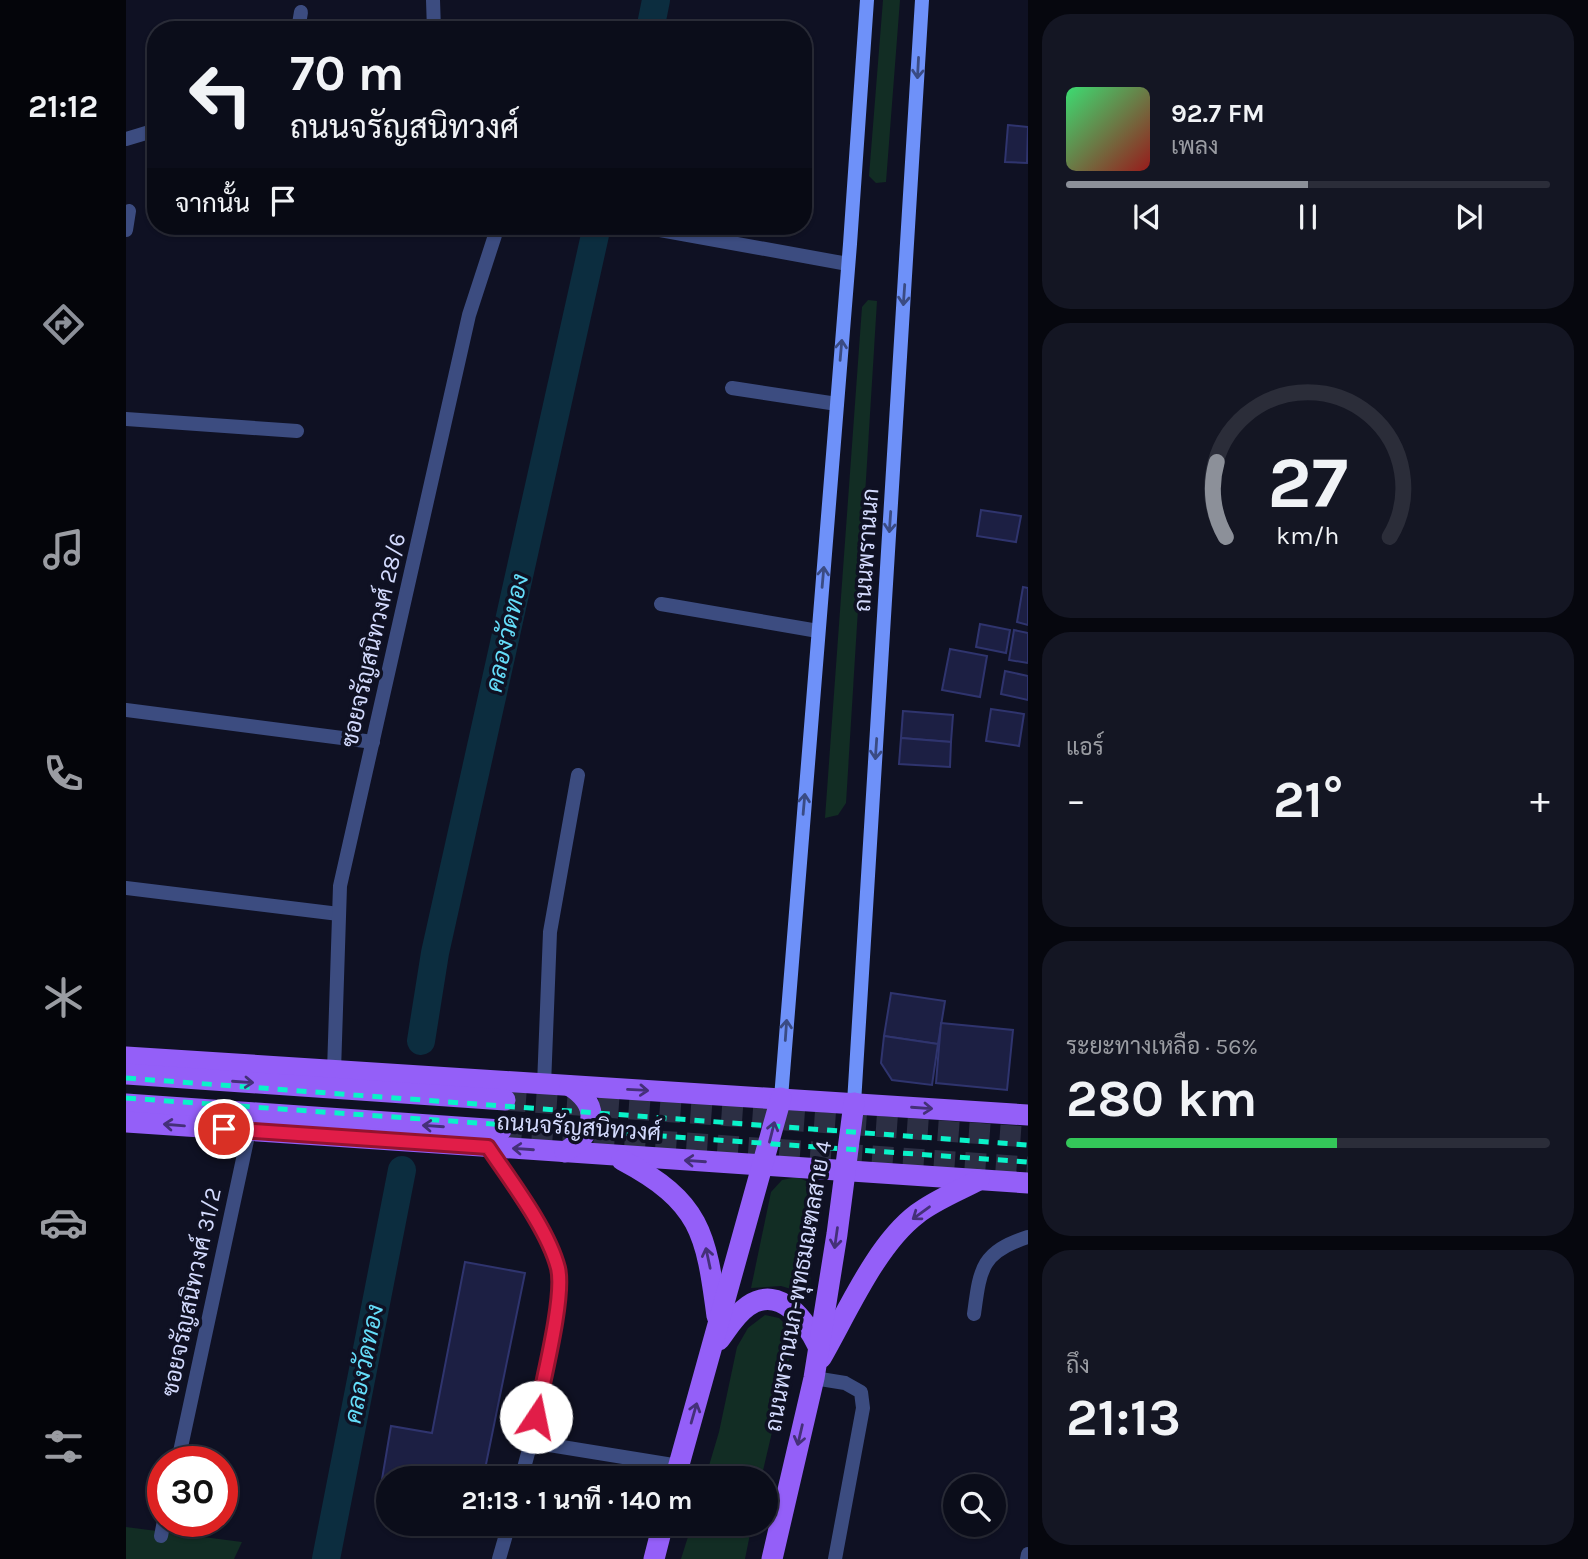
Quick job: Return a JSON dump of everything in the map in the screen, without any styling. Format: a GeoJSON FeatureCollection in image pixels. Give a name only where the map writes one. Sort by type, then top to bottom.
{"type":"FeatureCollection","features":[{"type":"Feature","properties":{"kind":"main road","name":"ถนนพรานนก"},"geometry":{"type":"LineString","coordinates":[[781,1098],[867,0]]}},
{"type":"Feature","properties":{"kind":"main road","name":"ถนนพรานนก"},"geometry":{"type":"LineString","coordinates":[[854,1103],[922,0]]}},
{"type":"Feature","properties":{"kind":"main road","name":"ถนนจรัญสนิทวงศ์"},"geometry":{"type":"LineString","coordinates":[[126,1057],[1028,1115]]}},
{"type":"Feature","properties":{"kind":"main road","name":"ถนนจรัญสนิทวงศ์"},"geometry":{"type":"LineString","coordinates":[[126,1074],[505,1100]]}},
{"type":"Feature","properties":{"kind":"main road"},"geometry":{"type":"LineString","coordinates":[[565,1152],[586,1136],[591,1111],[587,1101],[570,1086]]}},
{"type":"Feature","properties":{"kind":"main road"},"geometry":{"type":"LineString","coordinates":[[679,1466],[781,1098]]}},
{"type":"Feature","properties":{"kind":"main road","name":"ถนนพรานนก-พุทธมณฑลสาย 4"},"geometry":{"type":"LineString","coordinates":[[772,1559],[816,1365],[854,1103]]}},
{"type":"Feature","properties":{"kind":"main road","name":"ถนนจรัญสนิทวงศ์"},"geometry":{"type":"LineString","coordinates":[[126,1104],[494,1139],[565,1152],[1028,1183]]}},
{"type":"Feature","properties":{"kind":"main road","name":"ถนนจรัญสนิทวงศ์"},"geometry":{"type":"LineString","coordinates":[[126,1122],[249,1131],[494,1139]]}},
{"type":"Feature","properties":{"kind":"main road"},"geometry":{"type":"LineString","coordinates":[[615,1156],[649,1174],[669,1189],[688,1210],[700,1229],[707,1250],[718,1325]]}},
{"type":"Feature","properties":{"kind":"main road"},"geometry":{"type":"LineString","coordinates":[[816,1365],[886,1247],[916,1214],[980,1179]]}},
{"type":"Feature","properties":{"kind":"main road"},"geometry":{"type":"LineString","coordinates":[[711,1350],[733,1320],[750,1304],[769,1300],[787,1305],[808,1325],[816,1365]]}},
{"type":"Feature","properties":{"kind":"main road"},"geometry":{"type":"LineString","coordinates":[[654,1559],[660,1536]]}},
{"type":"Feature","properties":{"kind":"street"},"geometry":{"type":"LineString","coordinates":[[433,0],[434,21]]}},
{"type":"Feature","properties":{"kind":"street"},"geometry":{"type":"LineString","coordinates":[[300,21],[301,12]]}},
{"type":"Feature","properties":{"kind":"street"},"geometry":{"type":"LineString","coordinates":[[126,139],[147,133]]}},
{"type":"Feature","properties":{"kind":"street"},"geometry":{"type":"LineString","coordinates":[[126,230],[130,212]]}},
{"type":"Feature","properties":{"kind":"street","name":"ซอยจรัญสนิทวงศ์ 28/6"},"geometry":{"type":"LineString","coordinates":[[334,1071],[340,886],[470,315],[495,235]]}},
{"type":"Feature","properties":{"kind":"street"},"geometry":{"type":"LineString","coordinates":[[688,235],[848,264]]}},
{"type":"Feature","properties":{"kind":"street"},"geometry":{"type":"LineString","coordinates":[[732,388],[836,404]]}},
{"type":"Feature","properties":{"kind":"street"},"geometry":{"type":"LineString","coordinates":[[126,419],[296,431]]}},
{"type":"Feature","properties":{"kind":"street"},"geometry":{"type":"LineString","coordinates":[[661,604],[818,631]]}},
{"type":"Feature","properties":{"kind":"street"},"geometry":{"type":"LineString","coordinates":[[126,710],[373,742]]}},
{"type":"Feature","properties":{"kind":"street"},"geometry":{"type":"LineString","coordinates":[[544,1085],[550,932],[578,775]]}},
{"type":"Feature","properties":{"kind":"street"},"geometry":{"type":"LineString","coordinates":[[126,888],[340,914]]}},
{"type":"Feature","properties":{"kind":"street","name":"ซอยจรัญสนิทวงศ์ 31/2"},"geometry":{"type":"LineString","coordinates":[[181,1446],[249,1131]]}},
{"type":"Feature","properties":{"kind":"street"},"geometry":{"type":"LineString","coordinates":[[494,1139],[541,1229],[558,1268],[560,1292],[525,1466]]}},
{"type":"Feature","properties":{"kind":"street"},"geometry":{"type":"LineString","coordinates":[[974,1314],[981,1270],[995,1252],[1028,1237]]}},
{"type":"Feature","properties":{"kind":"street"},"geometry":{"type":"LineString","coordinates":[[816,1365],[861,1392],[863,1408],[835,1559]]}},
{"type":"Feature","properties":{"kind":"street"},"geometry":{"type":"LineString","coordinates":[[531,1442],[648,1466]]}},
{"type":"Feature","properties":{"kind":"street"},"geometry":{"type":"LineString","coordinates":[[499,1559],[506,1536]]}},
{"type":"Feature","properties":{"kind":"green space"},"geometry":{"type":"Polygon","coordinates":[[[883,0],[900,0],[886,182],[876,183],[869,176],[883,0]]]}},
{"type":"Feature","properties":{"kind":"green space"},"geometry":{"type":"Polygon","coordinates":[[[868,300],[877,301],[846,803],[838,815],[825,818],[862,307],[868,300]]]}},
{"type":"Feature","properties":{"kind":"green space"},"geometry":{"type":"Polygon","coordinates":[[[797,1177],[813,1184],[810,1292],[781,1286],[751,1288],[771,1192],[782,1180],[797,1177]]]}},
{"type":"Feature","properties":{"kind":"green space"},"geometry":{"type":"Polygon","coordinates":[[[765,1315],[779,1318],[795,1334],[764,1466],[709,1466],[737,1347],[748,1328],[765,1315]]]}},
{"type":"Feature","properties":{"kind":"green space"},"geometry":{"type":"Polygon","coordinates":[[[126,1527],[147,1530],[147,1537],[203,1537],[242,1542],[234,1559],[126,1559],[126,1527]]]}},
{"type":"Feature","properties":{"kind":"green space"},"geometry":{"type":"Polygon","coordinates":[[[688,1536],[750,1536],[745,1559],[681,1559],[688,1536]]]}},
{"type":"Feature","properties":{"kind":"building"},"geometry":{"type":"Polygon","coordinates":[[[1008,125],[1028,127],[1027,163],[1005,162],[1008,125]]]}},
{"type":"Feature","properties":{"kind":"building"},"geometry":{"type":"Polygon","coordinates":[[[981,510],[1021,516],[1016,542],[977,536],[981,510]]]}},
{"type":"Feature","properties":{"kind":"building"},"geometry":{"type":"Polygon","coordinates":[[[1023,587],[1028,588],[1028,625],[1017,622],[1023,587]]]}},
{"type":"Feature","properties":{"kind":"building"},"geometry":{"type":"Polygon","coordinates":[[[980,624],[1010,630],[1006,653],[976,647],[980,624]]]}},
{"type":"Feature","properties":{"kind":"building"},"geometry":{"type":"Polygon","coordinates":[[[1014,630],[1028,633],[1028,663],[1009,660],[1014,630]]]}},
{"type":"Feature","properties":{"kind":"building"},"geometry":{"type":"Polygon","coordinates":[[[950,649],[987,656],[980,697],[942,690],[950,649]]]}},
{"type":"Feature","properties":{"kind":"building"},"geometry":{"type":"Polygon","coordinates":[[[1005,671],[1028,676],[1028,700],[1001,694],[1005,671]]]}},
{"type":"Feature","properties":{"kind":"building"},"geometry":{"type":"Polygon","coordinates":[[[991,709],[1024,714],[1019,746],[986,741],[991,709]]]}},
{"type":"Feature","properties":{"kind":"building"},"geometry":{"type":"Polygon","coordinates":[[[903,711],[953,715],[951,742],[901,738],[903,711]]]}},
{"type":"Feature","properties":{"kind":"building"},"geometry":{"type":"Polygon","coordinates":[[[901,738],[951,742],[950,767],[899,764],[901,738]]]}},
{"type":"Feature","properties":{"kind":"building"},"geometry":{"type":"Polygon","coordinates":[[[891,993],[945,1001],[938,1044],[884,1036],[891,993]]]}},
{"type":"Feature","properties":{"kind":"building"},"geometry":{"type":"Polygon","coordinates":[[[941,1023],[1013,1030],[1007,1090],[936,1083],[941,1023]]]}},
{"type":"Feature","properties":{"kind":"building"},"geometry":{"type":"Polygon","coordinates":[[[884,1036],[938,1044],[932,1085],[892,1080],[881,1063],[884,1036]]]}},
{"type":"Feature","properties":{"kind":"building"},"geometry":{"type":"Polygon","coordinates":[[[465,1262],[525,1273],[486,1466],[384,1466],[391,1426],[432,1433],[465,1262]]]}},
{"type":"Feature","properties":{"kind":"waterway","name":"คลองวัดทอง"},"geometry":{"type":"LineString","coordinates":[[652,21],[656,0]]}},
{"type":"Feature","properties":{"kind":"waterway","name":"คลองวัดทอง"},"geometry":{"type":"LineString","coordinates":[[421,1041],[435,953],[595,235]]}},
{"type":"Feature","properties":{"kind":"waterway","name":"คลองวัดทอง"},"geometry":{"type":"LineString","coordinates":[[326,1559],[402,1170]]}},
{"type":"Feature","properties":{"kind":"tunnel"},"geometry":{"type":"LineString","coordinates":[[505,1100],[1028,1137]]}},
{"type":"Feature","properties":{"kind":"tunnel"},"geometry":{"type":"LineString","coordinates":[[501,1130],[1028,1167]]}},
{"type":"Feature","properties":{"kind":"railway"},"geometry":{"type":"LineString","coordinates":[[126,1078],[1028,1145]]}},
{"type":"Feature","properties":{"kind":"railway"},"geometry":{"type":"LineString","coordinates":[[126,1098],[1028,1162]]}},
{"type":"Feature","properties":{"kind":"route"},"geometry":{"type":"LineString","coordinates":[[224,1129],[488,1147],[541,1229],[558,1268],[560,1292],[536,1417]]}}]}
